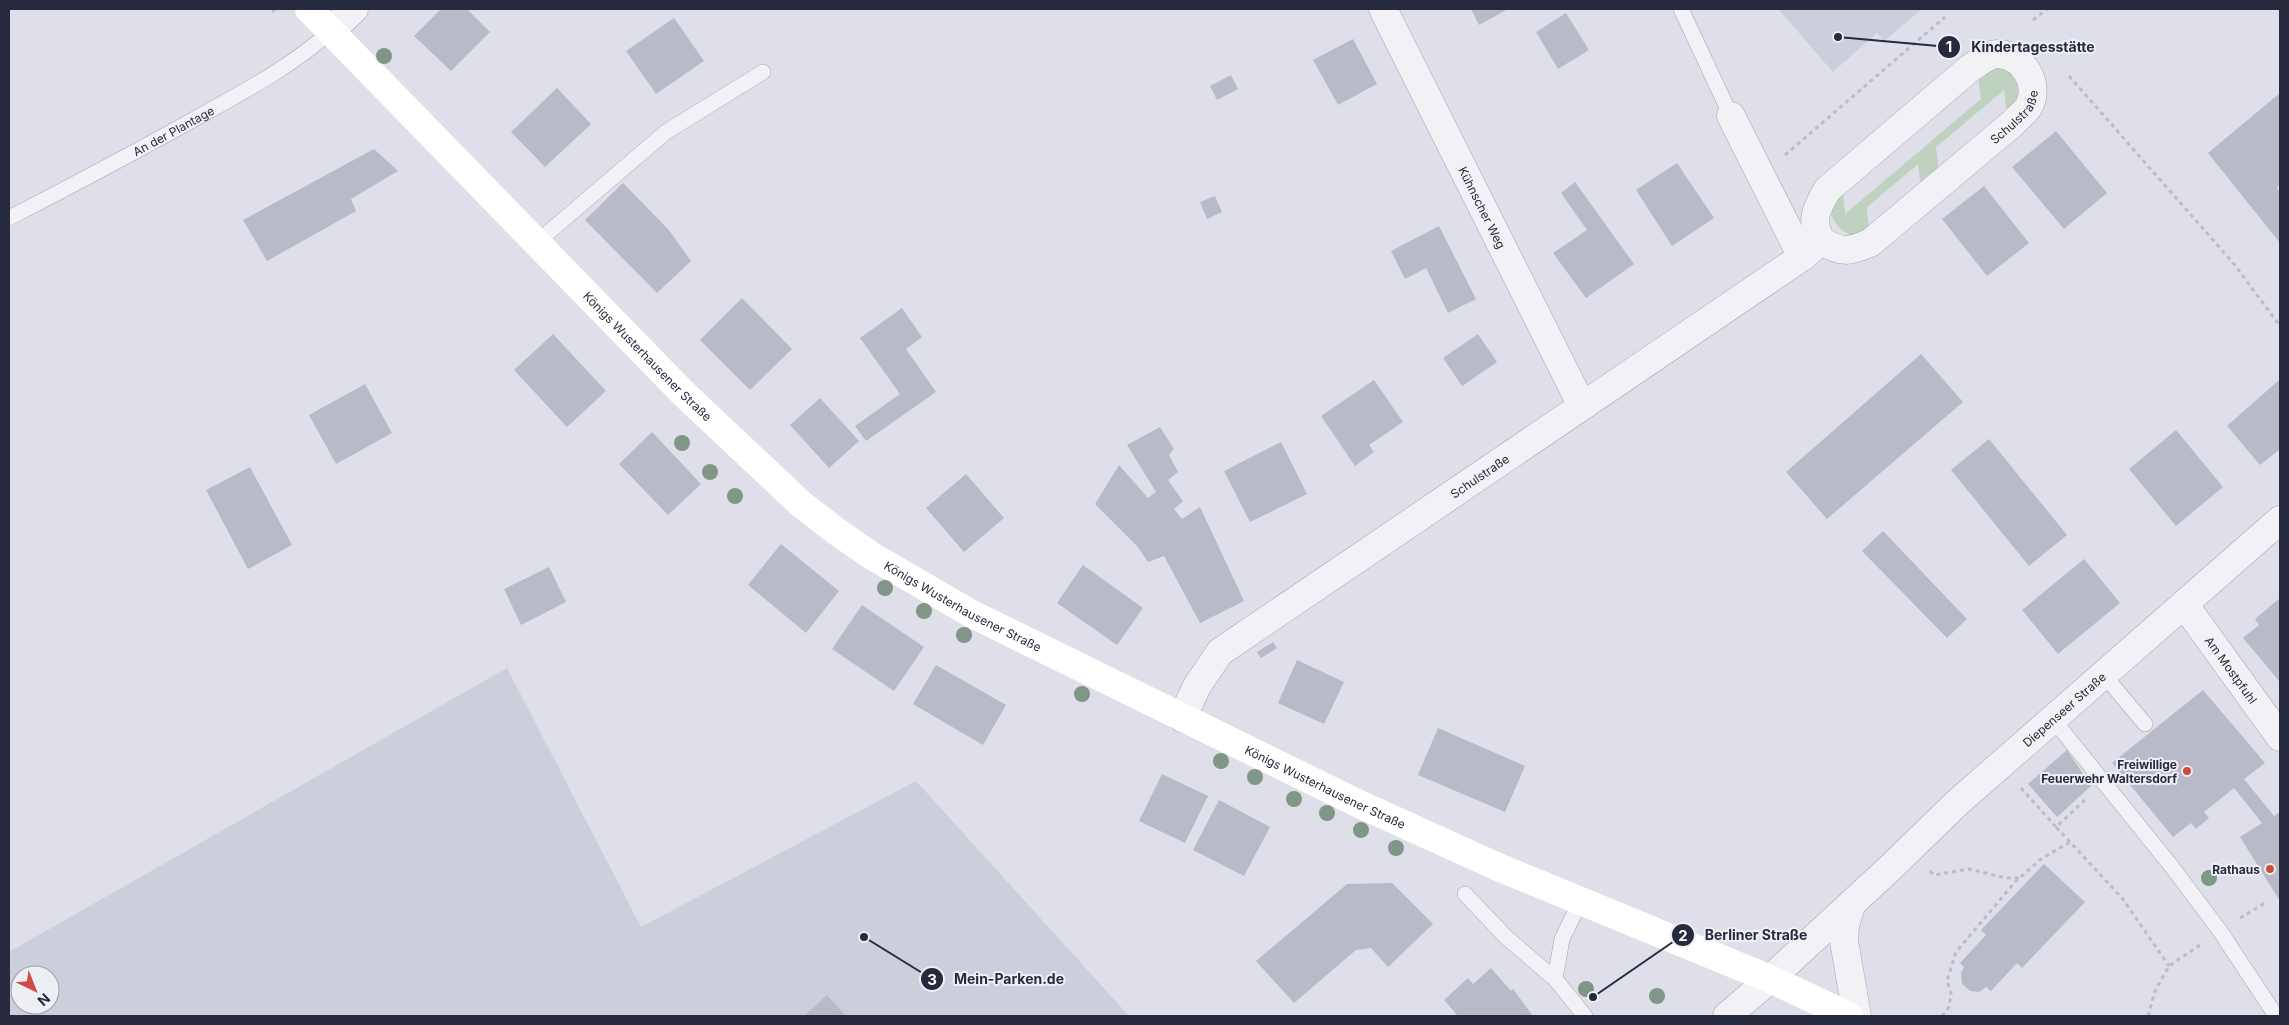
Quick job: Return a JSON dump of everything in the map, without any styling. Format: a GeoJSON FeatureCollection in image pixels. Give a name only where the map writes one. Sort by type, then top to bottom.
{"type":"FeatureCollection","features":[{"type":"Feature","properties":{"kind":"main road","name":"Königs Wusterhausener Straße"},"geometry":{"type":"LineString","coordinates":[[309,9],[683,393],[781,486],[836,531],[886,564],[970,613],[1355,802],[1498,867],[1770,979],[1849,1016]]}},
{"type":"Feature","properties":{"kind":"street"},"geometry":{"type":"LineString","coordinates":[[331,31],[354,9]]}},
{"type":"Feature","properties":{"kind":"street","name":"Kühnscher Weg"},"geometry":{"type":"LineString","coordinates":[[1383,9],[1582,406]]}},
{"type":"Feature","properties":{"kind":"street","name":"Schulstraße"},"geometry":{"type":"LineString","coordinates":[[1182,718],[1197,686],[1220,652],[1812,249],[1851,251],[1870,243],[2012,123],[2029,106],[2034,89],[2029,74],[2018,62],[2000,54],[1985,58],[1969,69],[1827,190],[1817,208],[1812,249]]}},
{"type":"Feature","properties":{"kind":"street"},"geometry":{"type":"LineString","coordinates":[[1731,116],[1812,249]]}},
{"type":"Feature","properties":{"kind":"street","name":"Diepenseer Straße"},"geometry":{"type":"LineString","coordinates":[[1727,1016],[1770,979],[1957,803],[2280,520]]}},
{"type":"Feature","properties":{"kind":"street","name":"Am Mostpfuhl"},"geometry":{"type":"LineString","coordinates":[[2184,604],[2280,737]]}},
{"type":"Feature","properties":{"kind":"street","name":"Diepenseer Straße"},"geometry":{"type":"LineString","coordinates":[[1852,903],[1845,925],[1844,941],[1857,1016]]}},
{"type":"Feature","properties":{"kind":"lane"},"geometry":{"type":"LineString","coordinates":[[1681,9],[1731,116]]}},
{"type":"Feature","properties":{"kind":"lane","name":"An der Plantage"},"geometry":{"type":"LineString","coordinates":[[9,218],[112,165],[249,88],[310,50],[331,31]]}},
{"type":"Feature","properties":{"kind":"lane"},"geometry":{"type":"LineString","coordinates":[[536,243],[666,132],[763,72]]}},
{"type":"Feature","properties":{"kind":"lane"},"geometry":{"type":"LineString","coordinates":[[2103,674],[2145,724]]}},
{"type":"Feature","properties":{"kind":"lane"},"geometry":{"type":"LineString","coordinates":[[2052,718],[2172,867],[2220,931],[2276,1016]]}},
{"type":"Feature","properties":{"kind":"lane"},"geometry":{"type":"LineString","coordinates":[[1465,894],[1506,938],[1555,978],[1585,1016]]}},
{"type":"Feature","properties":{"kind":"lane"},"geometry":{"type":"LineString","coordinates":[[1555,978],[1562,939],[1581,900]]}},
{"type":"Feature","properties":{"kind":"path"},"geometry":{"type":"LineString","coordinates":[[2033,20],[2047,9]]}},
{"type":"Feature","properties":{"kind":"path"},"geometry":{"type":"LineString","coordinates":[[1781,158],[1945,17]]}},
{"type":"Feature","properties":{"kind":"path"},"geometry":{"type":"LineString","coordinates":[[2069,76],[2234,264],[2280,326]]}},
{"type":"Feature","properties":{"kind":"path"},"geometry":{"type":"LineString","coordinates":[[2000,765],[2122,898],[2169,966]]}},
{"type":"Feature","properties":{"kind":"path"},"geometry":{"type":"LineString","coordinates":[[2056,827],[2103,783]]}},
{"type":"Feature","properties":{"kind":"path"},"geometry":{"type":"LineString","coordinates":[[1942,1016],[1949,1007],[1951,993],[1947,981],[1956,952],[2019,878],[2041,859],[2070,842]]}},
{"type":"Feature","properties":{"kind":"path"},"geometry":{"type":"LineString","coordinates":[[1934,875],[1969,869],[2006,878],[2019,878]]}},
{"type":"Feature","properties":{"kind":"path"},"geometry":{"type":"LineString","coordinates":[[2148,1016],[2155,991],[2169,966],[2220,931]]}},
{"type":"Feature","properties":{"kind":"shaded area"},"geometry":{"type":"Polygon","coordinates":[[[1778,9],[1922,9],[1884,41],[1877,33],[1833,72],[1778,9]]]}},
{"type":"Feature","properties":{"kind":"shaded area"},"geometry":{"type":"Polygon","coordinates":[[[507,668],[641,927],[916,781],[1129,1016],[9,1016],[9,952],[507,668]]]}},
{"type":"Feature","properties":{"kind":"green space"},"geometry":{"type":"Polygon","coordinates":[[[1993,67],[2005,70],[2018,82],[2020,94],[2013,108],[2007,114],[2004,90],[1936,147],[1939,173],[1921,188],[1918,164],[1867,207],[1869,231],[1852,236],[1838,226],[1833,219],[1831,211],[1843,190],[1845,214],[1981,99],[1978,75],[1993,67]]]}},
{"type":"Feature","properties":{"kind":"building"},"geometry":{"type":"Polygon","coordinates":[[[441,9],[467,9],[490,32],[451,71],[414,36],[441,9]]]}},
{"type":"Feature","properties":{"kind":"building"},"geometry":{"type":"Polygon","coordinates":[[[1471,9],[1508,9],[1479,25],[1471,9]]]}},
{"type":"Feature","properties":{"kind":"building"},"geometry":{"type":"Polygon","coordinates":[[[1566,13],[1589,50],[1558,69],[1536,32],[1566,13]]]}},
{"type":"Feature","properties":{"kind":"building"},"geometry":{"type":"Polygon","coordinates":[[[674,18],[704,61],[656,94],[626,51],[674,18]]]}},
{"type":"Feature","properties":{"kind":"building"},"geometry":{"type":"Polygon","coordinates":[[[1353,39],[1377,84],[1338,105],[1313,60],[1353,39]]]}},
{"type":"Feature","properties":{"kind":"building"},"geometry":{"type":"Polygon","coordinates":[[[1231,75],[1238,89],[1217,100],[1210,86],[1231,75]]]}},
{"type":"Feature","properties":{"kind":"building"},"geometry":{"type":"Polygon","coordinates":[[[557,88],[591,124],[545,167],[511,132],[557,88]]]}},
{"type":"Feature","properties":{"kind":"building"},"geometry":{"type":"Polygon","coordinates":[[[2280,93],[2280,185],[2277,188],[2280,192],[2280,243],[2208,153],[2280,93]]]}},
{"type":"Feature","properties":{"kind":"building"},"geometry":{"type":"Polygon","coordinates":[[[2056,131],[2107,193],[2064,229],[2012,167],[2056,131]]]}},
{"type":"Feature","properties":{"kind":"building"},"geometry":{"type":"Polygon","coordinates":[[[374,149],[398,171],[351,199],[356,211],[267,261],[243,220],[374,149]]]}},
{"type":"Feature","properties":{"kind":"building"},"geometry":{"type":"Polygon","coordinates":[[[1677,163],[1714,218],[1672,246],[1636,190],[1677,163]]]}},
{"type":"Feature","properties":{"kind":"building"},"geometry":{"type":"Polygon","coordinates":[[[1575,182],[1634,264],[1586,298],[1553,253],[1587,230],[1561,193],[1575,182]]]}},
{"type":"Feature","properties":{"kind":"building"},"geometry":{"type":"Polygon","coordinates":[[[623,183],[668,229],[691,261],[657,293],[585,220],[623,183]]]}},
{"type":"Feature","properties":{"kind":"building"},"geometry":{"type":"Polygon","coordinates":[[[1984,186],[2029,243],[1987,276],[1942,219],[1984,186]]]}},
{"type":"Feature","properties":{"kind":"building"},"geometry":{"type":"Polygon","coordinates":[[[1215,196],[1222,212],[1207,219],[1200,202],[1215,196]]]}},
{"type":"Feature","properties":{"kind":"building"},"geometry":{"type":"Polygon","coordinates":[[[1439,226],[1476,299],[1448,313],[1426,268],[1405,279],[1391,251],[1439,226]]]}},
{"type":"Feature","properties":{"kind":"building"},"geometry":{"type":"Polygon","coordinates":[[[742,298],[792,349],[750,390],[700,340],[742,298]]]}},
{"type":"Feature","properties":{"kind":"building"},"geometry":{"type":"Polygon","coordinates":[[[902,308],[922,337],[906,349],[936,392],[866,441],[855,426],[900,394],[860,338],[902,308]]]}},
{"type":"Feature","properties":{"kind":"building"},"geometry":{"type":"Polygon","coordinates":[[[553,334],[606,391],[567,427],[514,370],[553,334]]]}},
{"type":"Feature","properties":{"kind":"building"},"geometry":{"type":"Polygon","coordinates":[[[1478,334],[1497,362],[1462,386],[1443,358],[1478,334]]]}},
{"type":"Feature","properties":{"kind":"building"},"geometry":{"type":"Polygon","coordinates":[[[1921,354],[1963,402],[1827,519],[1786,472],[1921,354]]]}},
{"type":"Feature","properties":{"kind":"building"},"geometry":{"type":"Polygon","coordinates":[[[1374,380],[1403,422],[1369,445],[1374,452],[1355,466],[1321,416],[1374,380]]]}},
{"type":"Feature","properties":{"kind":"building"},"geometry":{"type":"Polygon","coordinates":[[[2279,380],[2280,449],[2260,465],[2227,426],[2279,380]]]}},
{"type":"Feature","properties":{"kind":"building"},"geometry":{"type":"Polygon","coordinates":[[[365,384],[392,433],[336,464],[309,415],[365,384]]]}},
{"type":"Feature","properties":{"kind":"building"},"geometry":{"type":"Polygon","coordinates":[[[820,398],[859,441],[829,468],[790,425],[820,398]]]}},
{"type":"Feature","properties":{"kind":"building"},"geometry":{"type":"Polygon","coordinates":[[[1160,427],[1174,449],[1169,455],[1178,472],[1168,480],[1183,501],[1174,509],[1182,519],[1200,507],[1244,601],[1200,623],[1164,556],[1148,562],[1137,546],[1095,504],[1119,465],[1148,498],[1156,492],[1127,445],[1160,427]]]}},
{"type":"Feature","properties":{"kind":"building"},"geometry":{"type":"Polygon","coordinates":[[[2176,430],[2223,487],[2176,526],[2129,469],[2176,430]]]}},
{"type":"Feature","properties":{"kind":"building"},"geometry":{"type":"Polygon","coordinates":[[[652,432],[701,484],[668,515],[619,464],[652,432]]]}},
{"type":"Feature","properties":{"kind":"building"},"geometry":{"type":"Polygon","coordinates":[[[1989,439],[2067,535],[2029,566],[1951,470],[1989,439]]]}},
{"type":"Feature","properties":{"kind":"building"},"geometry":{"type":"Polygon","coordinates":[[[1281,442],[1307,494],[1250,522],[1224,471],[1281,442]]]}},
{"type":"Feature","properties":{"kind":"building"},"geometry":{"type":"Polygon","coordinates":[[[250,467],[292,545],[248,569],[206,490],[250,467]]]}},
{"type":"Feature","properties":{"kind":"building"},"geometry":{"type":"Polygon","coordinates":[[[966,474],[1004,518],[964,552],[926,508],[966,474]]]}},
{"type":"Feature","properties":{"kind":"building"},"geometry":{"type":"Polygon","coordinates":[[[1883,531],[1967,619],[1947,638],[1862,551],[1883,531]]]}},
{"type":"Feature","properties":{"kind":"building"},"geometry":{"type":"Polygon","coordinates":[[[781,544],[839,591],[806,633],[748,585],[781,544]]]}},
{"type":"Feature","properties":{"kind":"building"},"geometry":{"type":"Polygon","coordinates":[[[2084,559],[2120,603],[2058,654],[2022,610],[2084,559]]]}},
{"type":"Feature","properties":{"kind":"building"},"geometry":{"type":"Polygon","coordinates":[[[1083,565],[1143,608],[1117,645],[1057,603],[1083,565]]]}},
{"type":"Feature","properties":{"kind":"building"},"geometry":{"type":"Polygon","coordinates":[[[549,567],[566,602],[521,625],[504,589],[549,567]]]}},
{"type":"Feature","properties":{"kind":"building"},"geometry":{"type":"Polygon","coordinates":[[[2280,598],[2280,682],[2243,638],[2259,625],[2255,619],[2280,598]]]}},
{"type":"Feature","properties":{"kind":"building"},"geometry":{"type":"Polygon","coordinates":[[[862,605],[924,647],[894,691],[832,649],[862,605]]]}},
{"type":"Feature","properties":{"kind":"building"},"geometry":{"type":"Polygon","coordinates":[[[1273,642],[1277,648],[1261,658],[1257,652],[1273,642]]]}},
{"type":"Feature","properties":{"kind":"building"},"geometry":{"type":"Polygon","coordinates":[[[1297,660],[1344,682],[1324,724],[1278,703],[1297,660]]]}},
{"type":"Feature","properties":{"kind":"building"},"geometry":{"type":"Polygon","coordinates":[[[936,665],[1006,705],[983,745],[913,704],[936,665]]]}},
{"type":"Feature","properties":{"kind":"building","name":"Freiwillige Feuerwehr Waltersdorf"},"geometry":{"type":"Polygon","coordinates":[[[2203,690],[2265,763],[2244,779],[2274,816],[2280,812],[2280,901],[2240,837],[2262,823],[2234,788],[2204,812],[2209,818],[2196,829],[2191,823],[2173,837],[2112,763],[2203,690]]]}},
{"type":"Feature","properties":{"kind":"building"},"geometry":{"type":"Polygon","coordinates":[[[1438,728],[1525,766],[1505,812],[1418,775],[1438,728]]]}},
{"type":"Feature","properties":{"kind":"building"},"geometry":{"type":"Polygon","coordinates":[[[2067,750],[2091,786],[2057,817],[2028,784],[2067,750]]]}},
{"type":"Feature","properties":{"kind":"building"},"geometry":{"type":"Polygon","coordinates":[[[1162,774],[1208,796],[1185,843],[1139,821],[1162,774]]]}},
{"type":"Feature","properties":{"kind":"building"},"geometry":{"type":"Polygon","coordinates":[[[1219,800],[1270,827],[1244,876],[1193,850],[1219,800]]]}},
{"type":"Feature","properties":{"kind":"building"},"geometry":{"type":"Polygon","coordinates":[[[2044,864],[2085,902],[2022,968],[2017,963],[1991,991],[1986,987],[1979,992],[1970,991],[1962,984],[1961,973],[1964,967],[1960,963],[1986,935],[1981,930],[2044,864]]]}},
{"type":"Feature","properties":{"kind":"building"},"geometry":{"type":"Polygon","coordinates":[[[1392,883],[1433,924],[1388,967],[1371,948],[1356,950],[1294,1003],[1256,961],[1347,884],[1392,883]]]}},
{"type":"Feature","properties":{"kind":"building"},"geometry":{"type":"Polygon","coordinates":[[[1491,968],[1511,991],[1513,989],[1533,1016],[1458,1016],[1444,1000],[1468,978],[1473,984],[1491,968]]]}},
{"type":"Feature","properties":{"kind":"building"},"geometry":{"type":"Polygon","coordinates":[[[827,995],[846,1016],[804,1016],[827,995]]]}},
{"type":"Feature","properties":{"kind":"place","name":"Kindertagesstätte"},"geometry":{"type":"Point","coordinates":[1838,37]}},
{"type":"Feature","properties":{"kind":"place","name":"Freiwillige Feuerwehr Waltersdorf"},"geometry":{"type":"Point","coordinates":[2187,771]}},
{"type":"Feature","properties":{"kind":"place","name":"Rathaus"},"geometry":{"type":"Point","coordinates":[2270,869]}},
{"type":"Feature","properties":{"kind":"place","name":"Mein-Parken.de"},"geometry":{"type":"Point","coordinates":[864,937]}},
{"type":"Feature","properties":{"kind":"place","name":"Berliner Straße"},"geometry":{"type":"Point","coordinates":[1593,997]}}]}
